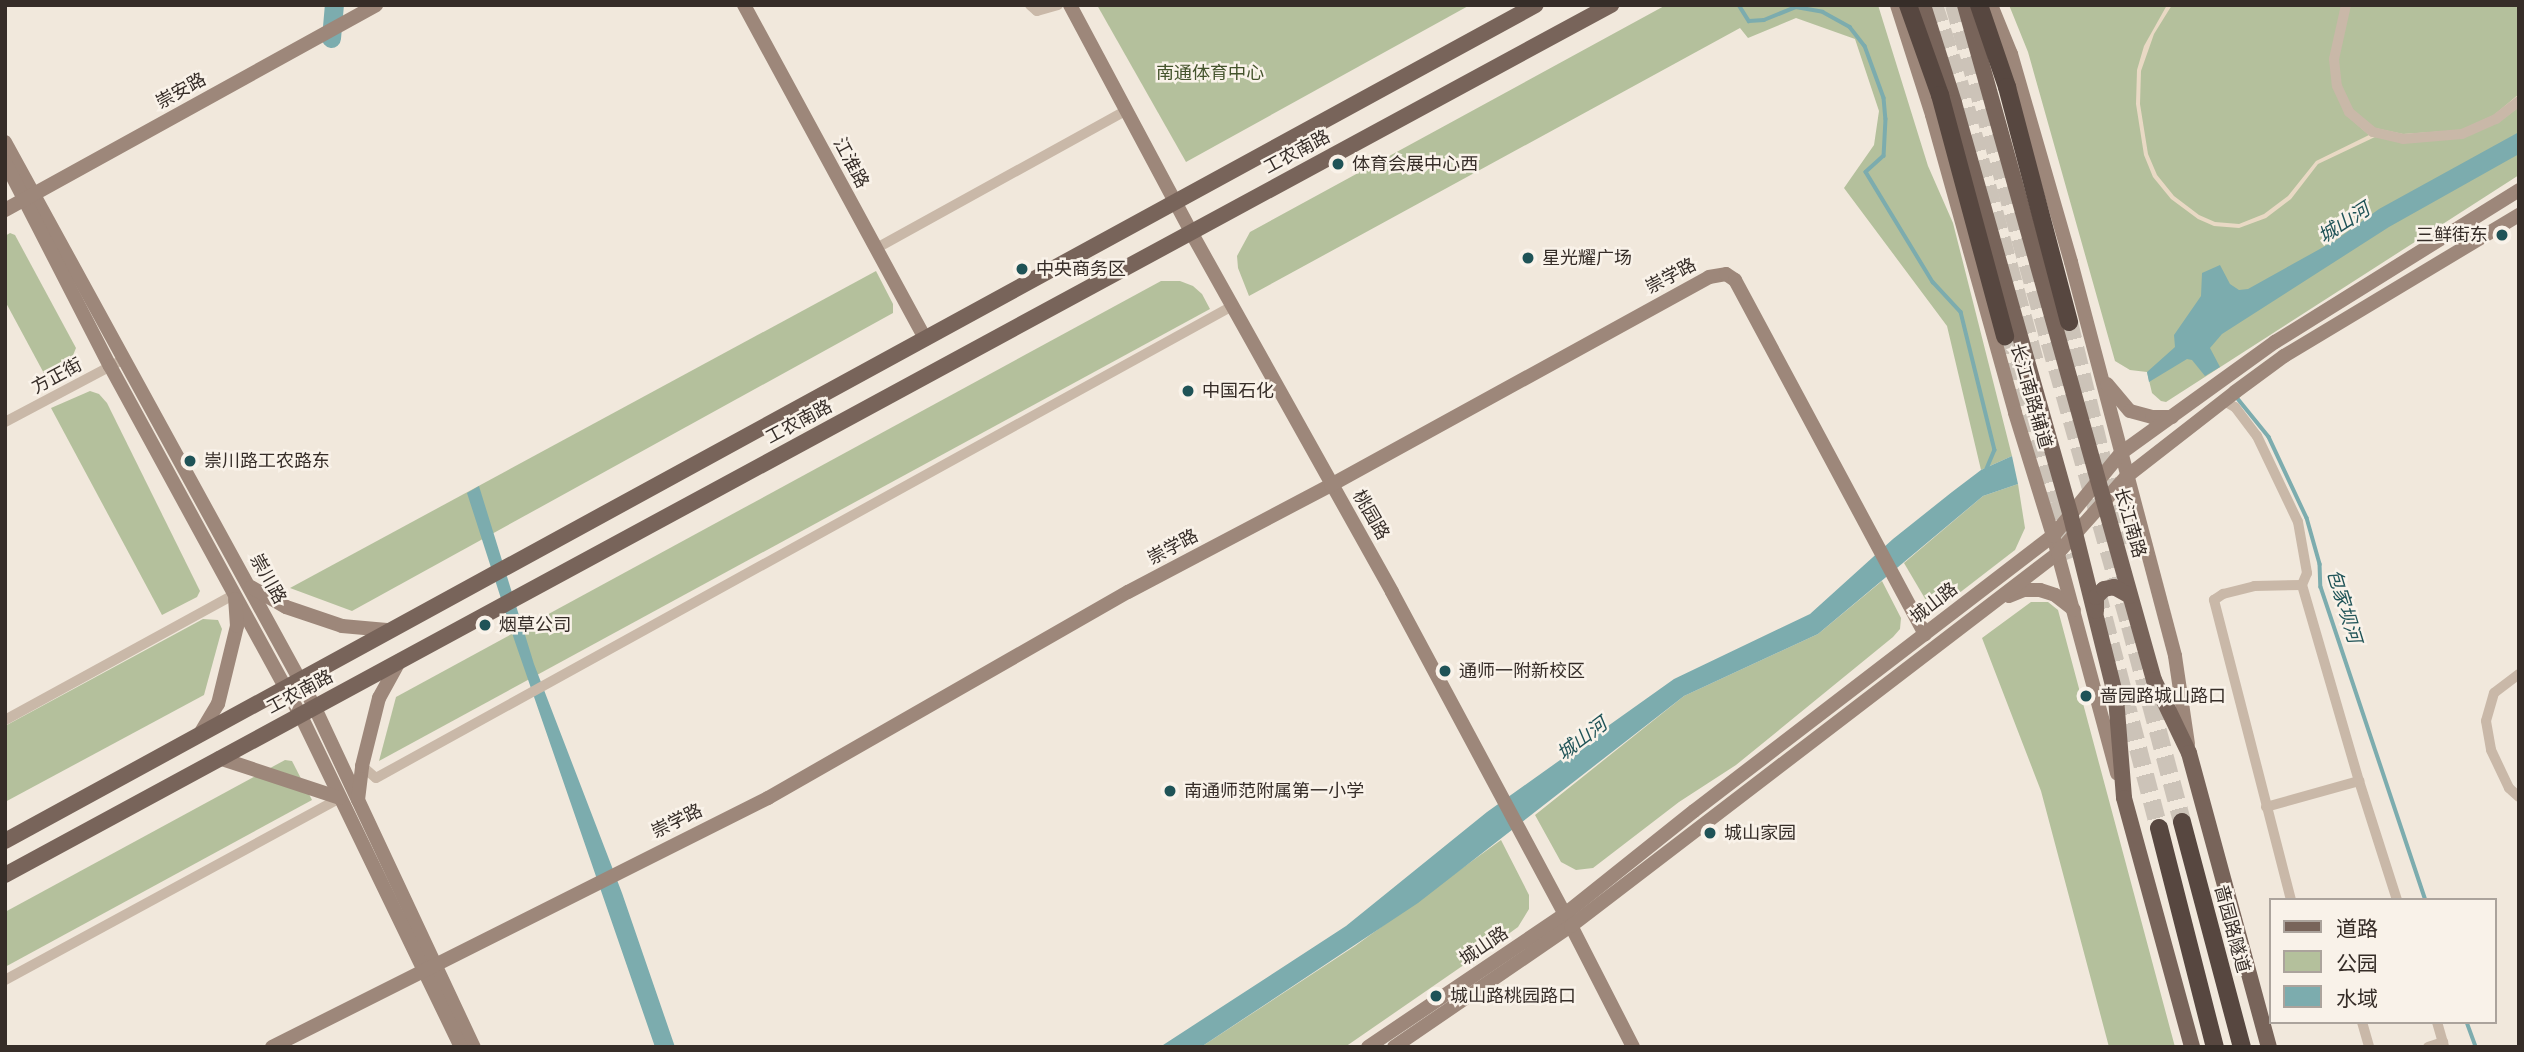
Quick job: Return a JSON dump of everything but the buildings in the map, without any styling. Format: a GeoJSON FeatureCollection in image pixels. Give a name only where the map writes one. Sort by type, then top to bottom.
{"type":"FeatureCollection","features":[{"type":"Feature","properties":{"kind":"highway"},"geometry":{"type":"LineString","coordinates":[[1908,5],[1940,95],[2005,337]]}},
{"type":"Feature","properties":{"kind":"highway"},"geometry":{"type":"LineString","coordinates":[[1979,5],[2007,87],[2069,323]]}},
{"type":"Feature","properties":{"kind":"highway","name":"啬园路隧道"},"geometry":{"type":"LineString","coordinates":[[2182,822],[2242,1047]]}},
{"type":"Feature","properties":{"kind":"highway"},"geometry":{"type":"LineString","coordinates":[[2159,828],[2215,1047]]}},
{"type":"Feature","properties":{"kind":"highway"},"geometry":{"type":"LineString","coordinates":[[2211,932],[2252,1047]]}},
{"type":"Feature","properties":{"kind":"main road","name":"工农南路"},"geometry":{"type":"LineString","coordinates":[[5,841],[387,630],[1536,5]]}},
{"type":"Feature","properties":{"kind":"main road","name":"工农南路"},"geometry":{"type":"LineString","coordinates":[[5,875],[1611,5]]}},
{"type":"Feature","properties":{"kind":"main road"},"geometry":{"type":"LineString","coordinates":[[1923,5],[1954,103],[2071,517],[2116,698],[2124,798],[2192,1047]]}},
{"type":"Feature","properties":{"kind":"main road","name":"长江南路"},"geometry":{"type":"LineString","coordinates":[[1965,5],[2154,680],[2189,753],[2270,1047]]}},
{"type":"Feature","properties":{"kind":"main road"},"geometry":{"type":"LineString","coordinates":[[2096,620],[2096,597],[2104,589],[2114,587],[2130,596]]}},
{"type":"Feature","properties":{"kind":"street","name":"崇安路"},"geometry":{"type":"LineString","coordinates":[[5,210],[376,5]]}},
{"type":"Feature","properties":{"kind":"street","name":"江淮路"},"geometry":{"type":"LineString","coordinates":[[744,5],[925,339]]}},
{"type":"Feature","properties":{"kind":"street"},"geometry":{"type":"LineString","coordinates":[[1030,5],[1037,11],[1058,5]]}},
{"type":"Feature","properties":{"kind":"street","name":"桃园路"},"geometry":{"type":"LineString","coordinates":[[1070,5],[1191,232],[1502,797],[1633,1047]]}},
{"type":"Feature","properties":{"kind":"street","name":"长江南路辅道"},"geometry":{"type":"LineString","coordinates":[[1897,5],[1932,116],[2015,413],[2058,553],[2124,798]]}},
{"type":"Feature","properties":{"kind":"street"},"geometry":{"type":"LineString","coordinates":[[1991,5],[2014,67],[2100,372],[2175,656],[2189,753]]}},
{"type":"Feature","properties":{"kind":"street"},"geometry":{"type":"LineString","coordinates":[[2346,5],[2334,59],[2337,86],[2349,113],[2373,132],[2403,139],[2462,134],[2496,119],[2519,101]]}},
{"type":"Feature","properties":{"kind":"street"},"geometry":{"type":"LineString","coordinates":[[875,249],[1126,110]]}},
{"type":"Feature","properties":{"kind":"street","name":"崇川路"},"geometry":{"type":"LineString","coordinates":[[5,142],[110,366],[235,594],[292,683],[358,802],[461,1047]]}},
{"type":"Feature","properties":{"kind":"street","name":"崇川路"},"geometry":{"type":"LineString","coordinates":[[5,162],[29,197],[124,359],[251,587],[292,683]]}},
{"type":"Feature","properties":{"kind":"street","name":"城山路"},"geometry":{"type":"LineString","coordinates":[[1368,1047],[1568,920],[1925,634],[2053,536],[2121,453],[2275,342],[2519,190]]}},
{"type":"Feature","properties":{"kind":"street","name":"城山路"},"geometry":{"type":"LineString","coordinates":[[1394,1047],[1998,600],[2058,553],[2126,477],[2284,356],[2519,215]]}},
{"type":"Feature","properties":{"kind":"street","name":"崇学路"},"geometry":{"type":"LineString","coordinates":[[272,1047],[768,798],[1128,592],[1331,485],[1709,277],[1726,274],[1735,280],[1925,634]]}},
{"type":"Feature","properties":{"kind":"street"},"geometry":{"type":"LineString","coordinates":[[362,766],[376,778],[1232,306]]}},
{"type":"Feature","properties":{"kind":"street","name":"方正街"},"geometry":{"type":"LineString","coordinates":[[5,422],[124,359]]}},
{"type":"Feature","properties":{"kind":"street"},"geometry":{"type":"LineString","coordinates":[[2100,372],[2115,397],[2130,411],[2151,417],[2172,417]]}},
{"type":"Feature","properties":{"kind":"street"},"geometry":{"type":"LineString","coordinates":[[2228,398],[2256,436],[2280,480],[2298,522],[2307,573],[2302,585],[2396,898]]}},
{"type":"Feature","properties":{"kind":"street"},"geometry":{"type":"LineString","coordinates":[[2290,898],[2214,600],[2222,594],[2254,586],[2302,585]]}},
{"type":"Feature","properties":{"kind":"street"},"geometry":{"type":"LineString","coordinates":[[251,587],[286,607],[342,626],[387,630]]}},
{"type":"Feature","properties":{"kind":"street"},"geometry":{"type":"LineString","coordinates":[[1998,600],[2024,590],[2040,590],[2055,595],[2074,610]]}},
{"type":"Feature","properties":{"kind":"street"},"geometry":{"type":"LineString","coordinates":[[5,720],[235,594],[237,626],[218,704],[201,732]]}},
{"type":"Feature","properties":{"kind":"street"},"geometry":{"type":"LineString","coordinates":[[358,802],[362,766],[379,698],[400,660]]}},
{"type":"Feature","properties":{"kind":"street"},"geometry":{"type":"LineString","coordinates":[[2519,674],[2494,693],[2486,721],[2491,750],[2509,788],[2519,797]]}},
{"type":"Feature","properties":{"kind":"street","name":"崇川路"},"geometry":{"type":"LineString","coordinates":[[307,710],[340,798],[474,1047]]}},
{"type":"Feature","properties":{"kind":"street"},"geometry":{"type":"LineString","coordinates":[[219,758],[340,798]]}},
{"type":"Feature","properties":{"kind":"street"},"geometry":{"type":"LineString","coordinates":[[2266,807],[2359,780]]}},
{"type":"Feature","properties":{"kind":"street"},"geometry":{"type":"LineString","coordinates":[[5,980],[340,798]]}},
{"type":"Feature","properties":{"kind":"street"},"geometry":{"type":"LineString","coordinates":[[2362,1024],[2369,1047]]}},
{"type":"Feature","properties":{"kind":"street"},"geometry":{"type":"LineString","coordinates":[[2428,1047],[2444,1045],[2438,1024]]}},
{"type":"Feature","properties":{"kind":"green space","name":"南通体育中心"},"geometry":{"type":"Polygon","coordinates":[[[1097,5],[1470,5],[1186,162],[1097,5]]]}},
{"type":"Feature","properties":{"kind":"green space"},"geometry":{"type":"Polygon","coordinates":[[[1666,5],[1878,5],[1928,166],[1953,223],[2012,456],[1981,470],[1947,326],[1844,188],[1874,145],[1879,111],[1855,39],[1796,18],[1748,38],[1740,28],[1249,296],[1238,268],[1237,256],[1250,232],[1666,5]]]}},
{"type":"Feature","properties":{"kind":"green space"},"geometry":{"type":"Polygon","coordinates":[[[2009,5],[2519,5],[2519,175],[2166,402],[2161,401],[2152,393],[2147,372],[2130,370],[2115,361],[2028,52],[2009,5]]]}},
{"type":"Feature","properties":{"kind":"green space"},"geometry":{"type":"Polygon","coordinates":[[[10,233],[15,235],[76,348],[69,365],[47,379],[5,301],[5,236],[10,233]]]}},
{"type":"Feature","properties":{"kind":"green space"},"geometry":{"type":"Polygon","coordinates":[[[876,271],[893,304],[893,313],[352,611],[290,588],[876,271]]]}},
{"type":"Feature","properties":{"kind":"green space"},"geometry":{"type":"Polygon","coordinates":[[[1161,281],[1180,281],[1193,286],[1202,294],[1210,309],[379,761],[396,697],[1161,281]]]}},
{"type":"Feature","properties":{"kind":"green space"},"geometry":{"type":"Polygon","coordinates":[[[90,391],[99,394],[107,403],[200,591],[197,597],[162,615],[51,408],[90,391]]]}},
{"type":"Feature","properties":{"kind":"green space"},"geometry":{"type":"Polygon","coordinates":[[[2018,484],[2025,528],[2015,550],[1945,604],[1934,605],[1927,602],[1904,563],[1983,496],[2018,484]]]}},
{"type":"Feature","properties":{"kind":"green space"},"geometry":{"type":"Polygon","coordinates":[[[1882,581],[1901,618],[1900,629],[1893,637],[1736,765],[1679,802],[1593,868],[1576,870],[1561,862],[1535,815],[1684,696],[1818,634],[1882,581]]]}},
{"type":"Feature","properties":{"kind":"green space"},"geometry":{"type":"Polygon","coordinates":[[[2031,602],[2048,602],[2058,610],[2175,1047],[2109,1047],[2041,791],[1982,638],[2031,602]]]}},
{"type":"Feature","properties":{"kind":"green space"},"geometry":{"type":"Polygon","coordinates":[[[203,619],[218,620],[222,629],[204,695],[5,802],[5,726],[203,619]]]}},
{"type":"Feature","properties":{"kind":"green space"},"geometry":{"type":"Polygon","coordinates":[[[285,760],[292,761],[312,800],[5,967],[5,912],[285,760]]]}},
{"type":"Feature","properties":{"kind":"green space"},"geometry":{"type":"Polygon","coordinates":[[[1501,840],[1529,895],[1529,909],[1518,927],[1345,1047],[1201,1047],[1355,946],[1501,840]]]}},
{"type":"Feature","properties":{"kind":"shaded area"},"geometry":{"type":"Polygon","coordinates":[[[2167,5],[2172,5],[2154,34],[2141,71],[2140,104],[2148,154],[2157,175],[2174,196],[2199,215],[2215,222],[2239,224],[2264,214],[2288,196],[2316,161],[2369,135],[2346,115],[2333,87],[2330,59],[2342,5],[2338,59],[2341,85],[2353,110],[2375,128],[2403,134],[2461,130],[2494,115],[2519,94],[2519,107],[2499,122],[2463,138],[2403,142],[2375,137],[2318,164],[2291,199],[2266,218],[2239,228],[2214,226],[2198,219],[2171,199],[2153,177],[2144,155],[2136,104],[2137,70],[2144,46],[2167,5]]]}},
{"type":"Feature","properties":{"kind":"water"},"geometry":{"type":"Polygon","coordinates":[[[2519,132],[2519,154],[2389,227],[2222,334],[2210,348],[2220,367],[2205,376],[2192,360],[2187,359],[2149,382],[2147,372],[2175,347],[2174,335],[2201,296],[2202,273],[2220,265],[2230,284],[2239,290],[2248,289],[2336,240],[2379,209],[2519,132]]]}},
{"type":"Feature","properties":{"kind":"water"},"geometry":{"type":"Polygon","coordinates":[[[2012,456],[2018,484],[1983,496],[1818,634],[1684,696],[1418,903],[1201,1047],[1160,1047],[1346,926],[1487,812],[1674,679],[1810,614],[1893,539],[1952,492],[1981,470],[2012,456]]]}},
{"type":"Feature","properties":{"kind":"water"},"geometry":{"type":"Polygon","coordinates":[[[479,486],[534,664],[622,893],[675,1047],[655,1047],[514,639],[467,493],[479,486]]]}},
{"type":"Feature","properties":{"kind":"waterway"},"geometry":{"type":"LineString","coordinates":[[331,38],[334,5]]}},
{"type":"Feature","properties":{"kind":"waterway"},"geometry":{"type":"LineString","coordinates":[[1739,5],[1749,21],[1764,20],[1796,7],[1823,12],[1850,27],[1865,46],[1884,98],[1886,119],[1884,156],[1866,172],[1933,282],[1961,312],[1995,450],[1987,469]]}},
{"type":"Feature","properties":{"kind":"waterway","name":"包家坝河"},"geometry":{"type":"LineString","coordinates":[[2235,395],[2269,437],[2307,518],[2320,564],[2321,587],[2425,898]]}},
{"type":"Feature","properties":{"kind":"waterway","name":"包家坝河"},"geometry":{"type":"LineString","coordinates":[[2468,1024],[2476,1047]]}},
{"type":"Feature","properties":{"kind":"tunnel"},"geometry":{"type":"LineString","coordinates":[[1934,5],[1959,82],[2035,362]]}},
{"type":"Feature","properties":{"kind":"tunnel"},"geometry":{"type":"LineString","coordinates":[[1954,5],[2130,626],[2182,822]]}},
{"type":"Feature","properties":{"kind":"tunnel"},"geometry":{"type":"LineString","coordinates":[[2069,322],[2123,545]]}},
{"type":"Feature","properties":{"kind":"tunnel"},"geometry":{"type":"LineString","coordinates":[[2005,336],[2053,502],[2074,557]]}},
{"type":"Feature","properties":{"kind":"tunnel"},"geometry":{"type":"LineString","coordinates":[[2097,592],[2159,828]]}},
{"type":"Feature","properties":{"kind":"place","name":"体育会展中心西"},"geometry":{"type":"Point","coordinates":[1338,164]}},
{"type":"Feature","properties":{"kind":"place","name":"三鲜街东"},"geometry":{"type":"Point","coordinates":[2502,235]}},
{"type":"Feature","properties":{"kind":"place","name":"星光耀广场"},"geometry":{"type":"Point","coordinates":[1528,258]}},
{"type":"Feature","properties":{"kind":"place","name":"中央商务区"},"geometry":{"type":"Point","coordinates":[1022,269]}},
{"type":"Feature","properties":{"kind":"place","name":"中国石化"},"geometry":{"type":"Point","coordinates":[1188,391]}},
{"type":"Feature","properties":{"kind":"place","name":"崇川路工农路东"},"geometry":{"type":"Point","coordinates":[190,461]}},
{"type":"Feature","properties":{"kind":"place","name":"烟草公司"},"geometry":{"type":"Point","coordinates":[485,625]}},
{"type":"Feature","properties":{"kind":"place","name":"通师一附新校区"},"geometry":{"type":"Point","coordinates":[1445,671]}},
{"type":"Feature","properties":{"kind":"place","name":"啬园路城山路口"},"geometry":{"type":"Point","coordinates":[2086,696]}},
{"type":"Feature","properties":{"kind":"place","name":"南通师范附属第一小学"},"geometry":{"type":"Point","coordinates":[1170,791]}},
{"type":"Feature","properties":{"kind":"place","name":"城山家园"},"geometry":{"type":"Point","coordinates":[1710,833]}},
{"type":"Feature","properties":{"kind":"place","name":"城山路桃园路口"},"geometry":{"type":"Point","coordinates":[1436,996]}},
{"type":"Feature","properties":{"kind":"water label","name":"城山河"},"geometry":{"type":"Point","coordinates":[2344,223]}},
{"type":"Feature","properties":{"kind":"water label","name":"城山河"},"geometry":{"type":"Point","coordinates":[1582,739]}}]}
